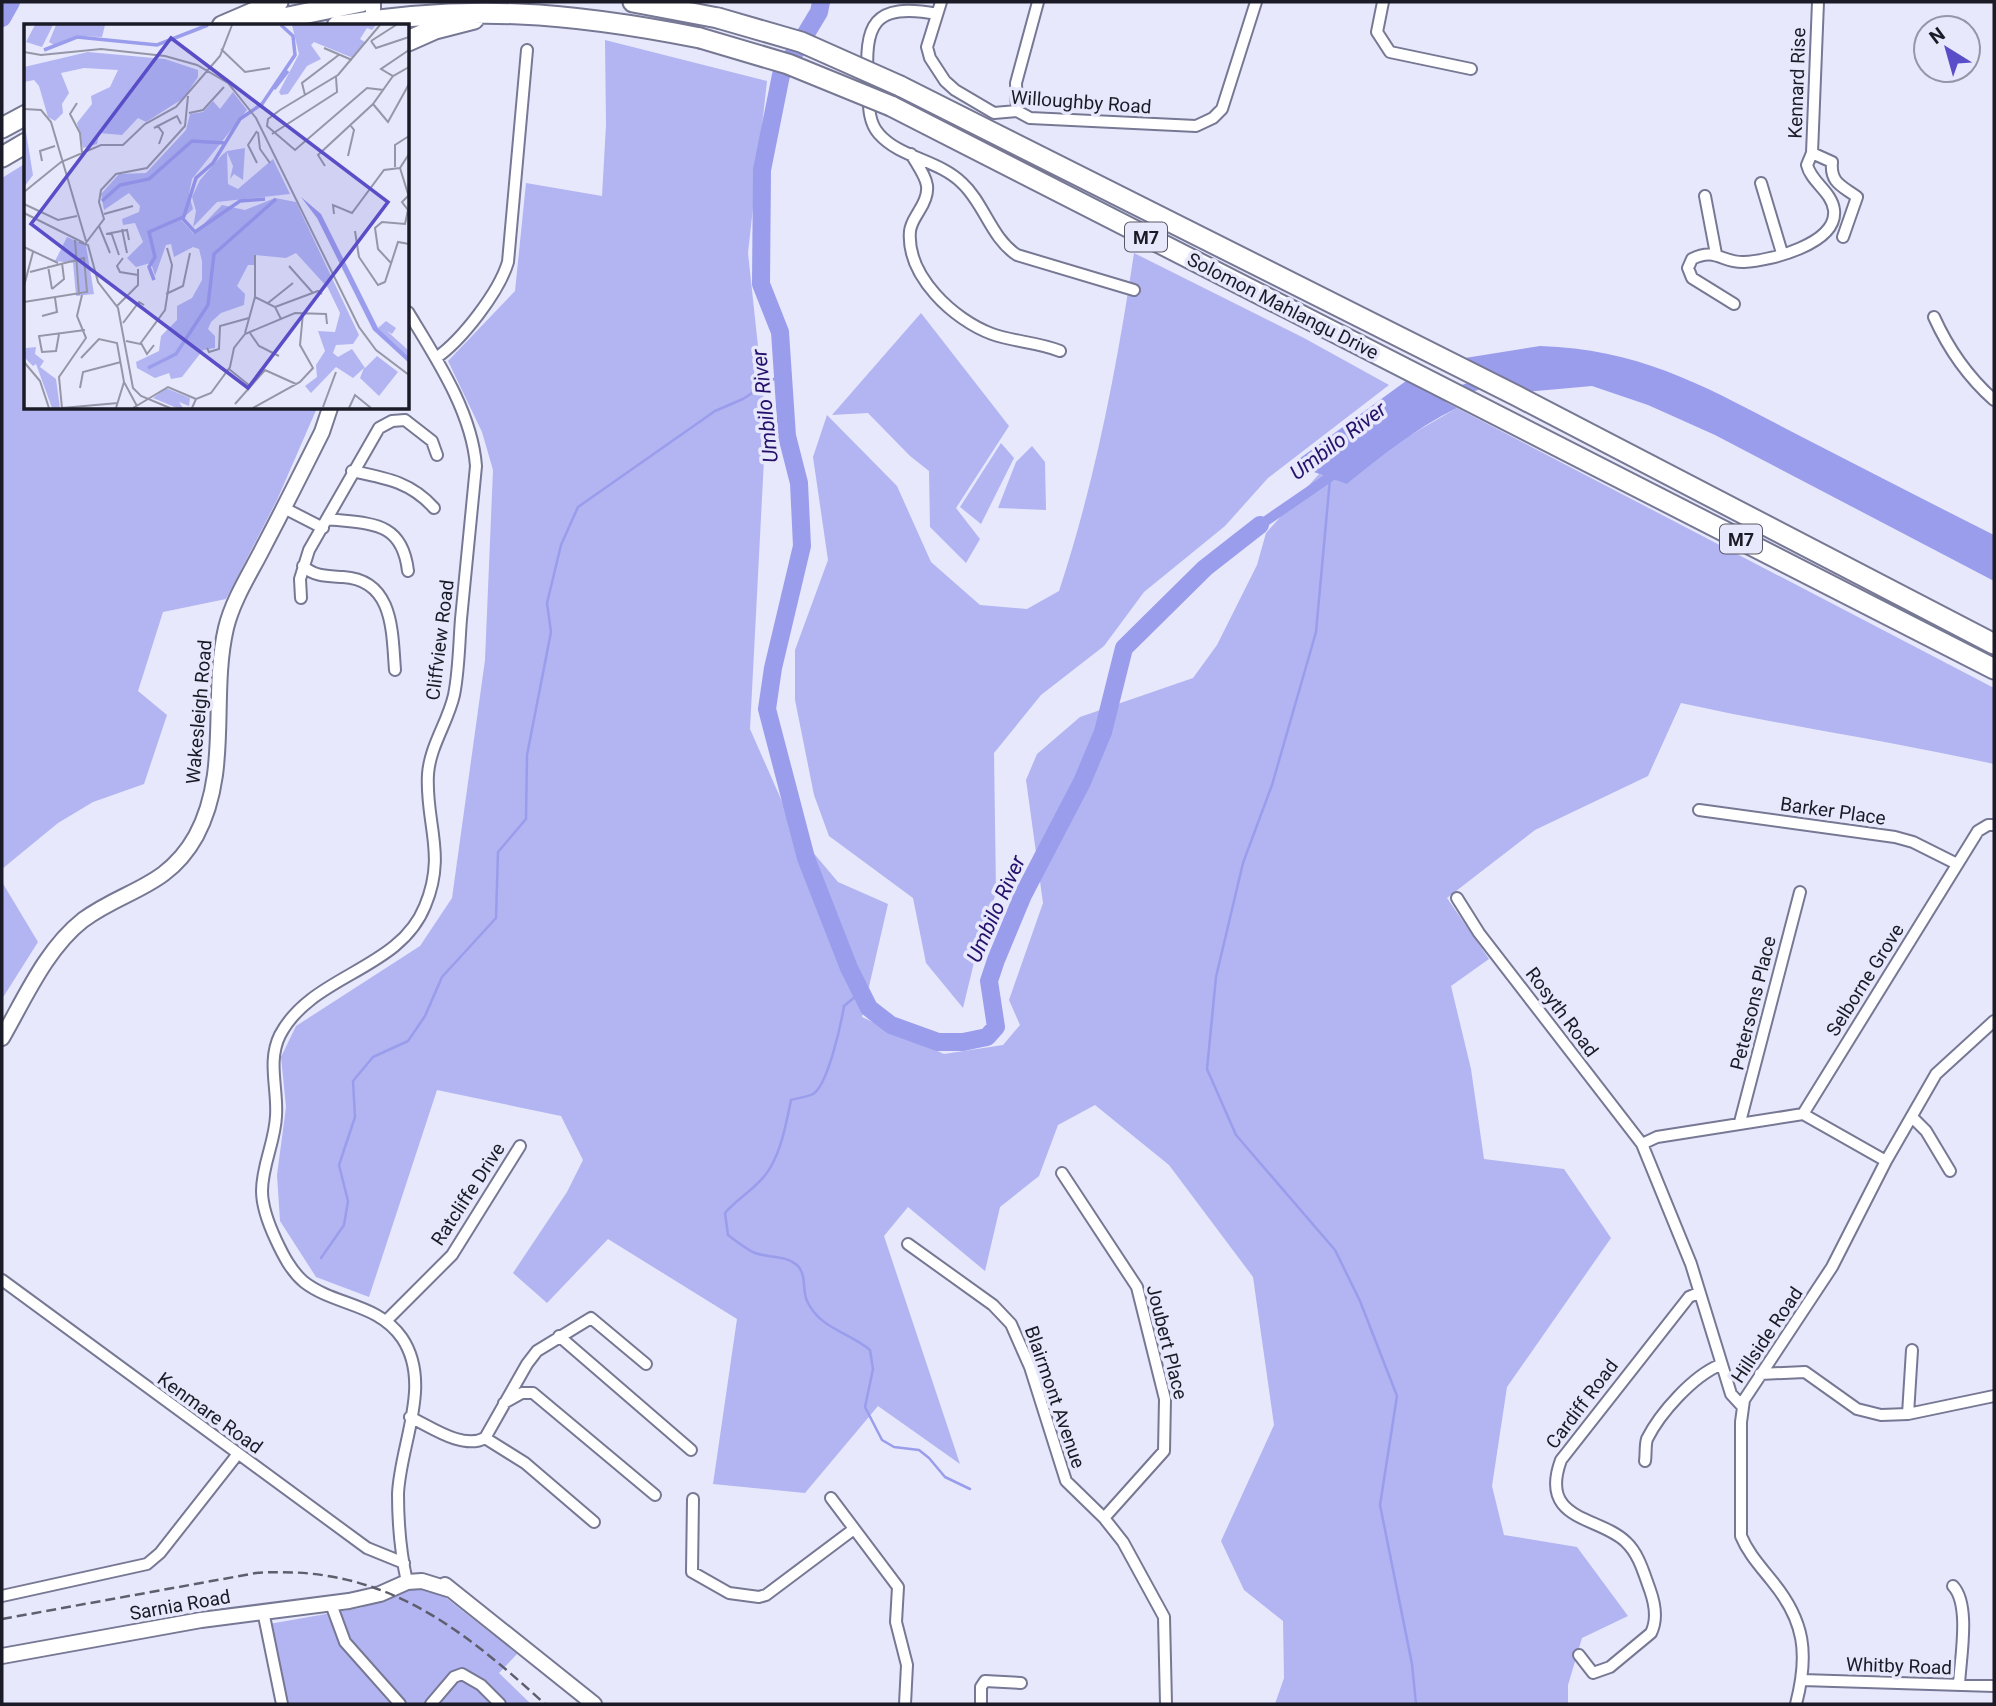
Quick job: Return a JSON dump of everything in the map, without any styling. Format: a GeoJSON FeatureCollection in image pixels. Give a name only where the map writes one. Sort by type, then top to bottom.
{"type":"FeatureCollection","features":[{"type":"Feature","properties":{"kind":"highway"},"geometry":{"type":"LineString","coordinates":[[227,24],[278,2]]}},
{"type":"Feature","properties":{"kind":"highway"},"geometry":{"type":"LineString","coordinates":[[254,24],[361,2]]}},
{"type":"Feature","properties":{"kind":"highway","name":"Solomon Mahlangu Drive"},"geometry":{"type":"LineString","coordinates":[[633,2],[718,18],[801,42],[901,86],[1517,396],[1994,644]]}},
{"type":"Feature","properties":{"kind":"highway","name":"Solomon Mahlangu Drive"},"geometry":{"type":"LineString","coordinates":[[362,21],[449,12],[502,12],[630,24],[700,38],[788,64],[891,106],[1994,669]]}},
{"type":"Feature","properties":{"kind":"highway"},"geometry":{"type":"LineString","coordinates":[[410,40],[435,29],[502,12]]}},
{"type":"Feature","properties":{"kind":"highway"},"geometry":{"type":"LineString","coordinates":[[2,128],[24,116]]}},
{"type":"Feature","properties":{"kind":"highway"},"geometry":{"type":"LineString","coordinates":[[2,157],[24,144]]}},
{"type":"Feature","properties":{"kind":"main road"},"geometry":{"type":"LineString","coordinates":[[355,2],[362,21]]}},
{"type":"Feature","properties":{"kind":"main road","name":"Wakesleigh Road"},"geometry":{"type":"LineString","coordinates":[[2,1038],[48,959],[67,934],[85,919],[158,880],[173,868],[196,835],[212,794],[219,753],[220,674],[229,618],[322,432],[329,410]]}},
{"type":"Feature","properties":{"kind":"main road","name":"Sarnia Road"},"geometry":{"type":"LineString","coordinates":[[2,1656],[263,1611],[331,1604],[365,1597],[405,1573],[451,1590],[594,1704]]}},
{"type":"Feature","properties":{"kind":"street","name":"Willoughby Road"},"geometry":{"type":"LineString","coordinates":[[941,2],[927,47],[930,58],[954,90],[994,113],[1017,111],[1030,118],[1196,126],[1213,118],[1226,100],[1256,2]]}},
{"type":"Feature","properties":{"kind":"street"},"geometry":{"type":"LineString","coordinates":[[1017,111],[1016,83],[1038,2]]}},
{"type":"Feature","properties":{"kind":"street"},"geometry":{"type":"LineString","coordinates":[[1383,2],[1377,32],[1390,52],[1471,69]]}},
{"type":"Feature","properties":{"kind":"street","name":"Kennard Rise"},"geometry":{"type":"LineString","coordinates":[[1782,253],[1815,242],[1833,224],[1833,205],[1807,165],[1812,153],[1818,2]]}},
{"type":"Feature","properties":{"kind":"street"},"geometry":{"type":"LineString","coordinates":[[937,14],[905,9],[886,14],[873,26],[866,45],[872,121],[884,139],[948,172],[965,184],[1003,243],[1017,254],[1134,290]]}},
{"type":"Feature","properties":{"kind":"street"},"geometry":{"type":"LineString","coordinates":[[436,358],[450,347],[496,293],[504,277],[508,262],[527,50]]}},
{"type":"Feature","properties":{"kind":"street"},"geometry":{"type":"LineString","coordinates":[[1812,153],[1832,162],[1832,177],[1840,187],[1857,199],[1843,237]]}},
{"type":"Feature","properties":{"kind":"street"},"geometry":{"type":"LineString","coordinates":[[911,154],[929,187],[928,197],[914,220],[910,233],[913,254],[928,285],[948,307],[985,330],[1060,351]]}},
{"type":"Feature","properties":{"kind":"street"},"geometry":{"type":"LineString","coordinates":[[1734,304],[1692,278],[1688,272],[1692,259],[1716,254],[1741,262],[1782,253],[1761,183]]}},
{"type":"Feature","properties":{"kind":"street"},"geometry":{"type":"LineString","coordinates":[[1705,196],[1716,254]]}},
{"type":"Feature","properties":{"kind":"street","name":"Cliffview Road"},"geometry":{"type":"LineString","coordinates":[[405,1573],[398,1496],[416,1391],[413,1365],[403,1340],[386,1321],[372,1311],[317,1290],[302,1280],[289,1264],[276,1240],[265,1213],[262,1194],[263,1173],[276,1117],[273,1069],[281,1035],[291,1020],[324,991],[397,946],[419,919],[432,885],[437,851],[428,771],[453,696],[476,466],[471,437],[436,358],[410,315]]}},
{"type":"Feature","properties":{"kind":"street"},"geometry":{"type":"LineString","coordinates":[[1934,317],[1973,380],[1994,400]]}},
{"type":"Feature","properties":{"kind":"street"},"geometry":{"type":"LineString","coordinates":[[301,598],[303,566],[352,471],[375,433],[392,421],[410,423],[432,441],[438,455]]}},
{"type":"Feature","properties":{"kind":"street"},"geometry":{"type":"LineString","coordinates":[[352,471],[405,483],[422,494],[434,508]]}},
{"type":"Feature","properties":{"kind":"street"},"geometry":{"type":"LineString","coordinates":[[284,508],[325,524],[370,525],[388,531],[404,546],[408,571]]}},
{"type":"Feature","properties":{"kind":"street"},"geometry":{"type":"LineString","coordinates":[[303,566],[316,575],[361,580],[375,590],[388,609],[395,670]]}},
{"type":"Feature","properties":{"kind":"street","name":"Barker Place"},"geometry":{"type":"LineString","coordinates":[[1699,810],[1895,837],[1913,842],[1957,864]]}},
{"type":"Feature","properties":{"kind":"street","name":"Selborne Grove"},"geometry":{"type":"LineString","coordinates":[[1803,1114],[1978,831],[1988,825],[1994,825]]}},
{"type":"Feature","properties":{"kind":"street","name":"Petersons Place"},"geometry":{"type":"LineString","coordinates":[[1740,1122],[1800,892]]}},
{"type":"Feature","properties":{"kind":"street","name":"Rosyth Road"},"geometry":{"type":"LineString","coordinates":[[1457,898],[1479,933],[1642,1144]]}},
{"type":"Feature","properties":{"kind":"street","name":"Hillside Road"},"geometry":{"type":"LineString","coordinates":[[1796,1704],[1803,1664],[1795,1612],[1746,1549],[1741,1536],[1742,1406],[1760,1374],[1820,1288],[1886,1161],[1936,1074],[1993,1025]]}},
{"type":"Feature","properties":{"kind":"street"},"geometry":{"type":"LineString","coordinates":[[1742,1406],[1731,1394],[1691,1264],[1642,1144],[1657,1137],[1803,1114],[1886,1161]]}},
{"type":"Feature","properties":{"kind":"street"},"geometry":{"type":"LineString","coordinates":[[1912,1117],[1926,1131],[1950,1171]]}},
{"type":"Feature","properties":{"kind":"street","name":"Ratcliffe Drive"},"geometry":{"type":"LineString","coordinates":[[386,1321],[452,1255],[520,1146]]}},
{"type":"Feature","properties":{"kind":"street","name":"Joubert Place"},"geometry":{"type":"LineString","coordinates":[[1062,1173],[1137,1287],[1165,1399],[1164,1451],[1104,1518]]}},
{"type":"Feature","properties":{"kind":"street","name":"Blairmont Avenue"},"geometry":{"type":"LineString","coordinates":[[908,1244],[993,1305],[1011,1324],[1030,1367],[1066,1482],[1104,1518],[1123,1542],[1164,1617],[1166,1704]]}},
{"type":"Feature","properties":{"kind":"street","name":"Kenmare Road"},"geometry":{"type":"LineString","coordinates":[[2,1280],[237,1455],[405,1573]]}},
{"type":"Feature","properties":{"kind":"street","name":"Cardiff Road"},"geometry":{"type":"LineString","coordinates":[[1579,1655],[1593,1673],[1610,1667],[1651,1633],[1655,1608],[1633,1550],[1620,1536],[1572,1514],[1560,1495],[1557,1469],[1560,1460],[1646,1349],[1689,1297],[1698,1293]]}},
{"type":"Feature","properties":{"kind":"street"},"geometry":{"type":"LineString","coordinates":[[410,1417],[460,1440],[474,1442],[485,1438],[537,1351],[591,1318],[646,1364]]}},
{"type":"Feature","properties":{"kind":"street"},"geometry":{"type":"LineString","coordinates":[[559,1336],[691,1450]]}},
{"type":"Feature","properties":{"kind":"street"},"geometry":{"type":"LineString","coordinates":[[1908,1415],[1912,1350]]}},
{"type":"Feature","properties":{"kind":"street"},"geometry":{"type":"LineString","coordinates":[[1645,1461],[1646,1441],[1687,1386],[1699,1375],[1720,1365]]}},
{"type":"Feature","properties":{"kind":"street"},"geometry":{"type":"LineString","coordinates":[[1760,1374],[1805,1372],[1868,1413],[1908,1415],[1994,1396]]}},
{"type":"Feature","properties":{"kind":"street"},"geometry":{"type":"LineString","coordinates":[[504,1403],[522,1393],[533,1393],[655,1496]]}},
{"type":"Feature","properties":{"kind":"street"},"geometry":{"type":"LineString","coordinates":[[485,1438],[525,1463],[594,1522]]}},
{"type":"Feature","properties":{"kind":"street"},"geometry":{"type":"LineString","coordinates":[[2,1596],[147,1564],[160,1553],[237,1455]]}},
{"type":"Feature","properties":{"kind":"street"},"geometry":{"type":"LineString","coordinates":[[831,1498],[898,1587],[896,1622],[906,1665],[905,1704]]}},
{"type":"Feature","properties":{"kind":"street"},"geometry":{"type":"LineString","coordinates":[[693,1499],[692,1572],[737,1595],[766,1595],[854,1529]]}},
{"type":"Feature","properties":{"kind":"street"},"geometry":{"type":"LineString","coordinates":[[1953,1586],[1959,1593],[1963,1611],[1959,1685]]}},
{"type":"Feature","properties":{"kind":"street"},"geometry":{"type":"LineString","coordinates":[[331,1604],[345,1642],[400,1704]]}},
{"type":"Feature","properties":{"kind":"street"},"geometry":{"type":"LineString","coordinates":[[263,1611],[282,1704]]}},
{"type":"Feature","properties":{"kind":"street"},"geometry":{"type":"LineString","coordinates":[[431,1704],[454,1677],[462,1674],[481,1685],[500,1704]]}},
{"type":"Feature","properties":{"kind":"street","name":"Whitby Road"},"geometry":{"type":"LineString","coordinates":[[1802,1680],[1994,1686]]}},
{"type":"Feature","properties":{"kind":"street"},"geometry":{"type":"LineString","coordinates":[[981,1704],[981,1687],[985,1681],[1021,1683]]}},
{"type":"Feature","properties":{"kind":"shaded area"},"geometry":{"type":"Polygon","coordinates":[[[605,40],[767,81],[748,253],[766,421],[750,729],[795,831],[838,882],[888,904],[862,1017],[944,1054],[1003,1045],[1020,1025],[1009,1000],[1043,903],[1026,780],[1037,754],[1080,717],[1193,678],[1217,645],[1257,565],[1266,533],[1319,474],[1348,483],[1393,445],[1457,408],[1994,688],[1994,764],[1681,703],[1648,776],[1535,830],[1447,898],[1489,959],[1451,986],[1471,1069],[1484,1159],[1564,1169],[1611,1238],[1507,1387],[1492,1486],[1504,1535],[1577,1547],[1628,1616],[1582,1638],[1568,1685],[1568,1704],[1275,1704],[1284,1678],[1283,1621],[1244,1590],[1221,1541],[1274,1425],[1253,1277],[1169,1165],[1095,1105],[1058,1125],[1039,1176],[1000,1207],[985,1271],[908,1207],[884,1236],[960,1464],[878,1406],[805,1493],[713,1484],[737,1319],[608,1239],[547,1303],[513,1273],[567,1192],[583,1160],[561,1116],[437,1090],[369,1297],[316,1277],[280,1221],[277,1175],[286,1107],[281,1057],[296,1026],[420,946],[452,898],[485,660],[493,470],[482,432],[448,361],[515,291],[526,183],[602,196],[606,125],[605,40]]]}},
{"type":"Feature","properties":{"kind":"shaded area"},"geometry":{"type":"Polygon","coordinates":[[[24,164],[24,410],[316,410],[277,500],[226,599],[163,612],[138,691],[167,715],[144,784],[93,802],[58,823],[2,869],[2,178],[24,164]]]}},
{"type":"Feature","properties":{"kind":"shaded area"},"geometry":{"type":"Polygon","coordinates":[[[1134,253],[1304,338],[1389,385],[1268,478],[1225,526],[1144,592],[1104,646],[1041,695],[994,753],[996,893],[977,950],[963,1008],[926,963],[913,898],[829,836],[814,795],[795,700],[795,650],[828,560],[813,457],[827,415],[897,486],[931,562],[980,605],[1027,609],[1059,591],[1084,508],[1104,424],[1134,253]]]}},
{"type":"Feature","properties":{"kind":"shaded area"},"geometry":{"type":"Polygon","coordinates":[[[921,313],[1009,426],[956,508],[980,539],[966,563],[930,527],[929,471],[910,456],[868,413],[832,415],[921,313]]]}},
{"type":"Feature","properties":{"kind":"shaded area"},"geometry":{"type":"Polygon","coordinates":[[[1001,443],[1014,458],[981,524],[960,507],[1001,443]]]}},
{"type":"Feature","properties":{"kind":"shaded area"},"geometry":{"type":"Polygon","coordinates":[[[1032,446],[1045,462],[1046,510],[998,508],[1016,462],[1032,446]]]}},
{"type":"Feature","properties":{"kind":"shaded area"},"geometry":{"type":"Polygon","coordinates":[[[2,882],[38,942],[2,999],[2,882]]]}},
{"type":"Feature","properties":{"kind":"shaded area"},"geometry":{"type":"Polygon","coordinates":[[[418,1586],[440,1593],[517,1654],[499,1673],[531,1704],[284,1704],[269,1624],[360,1608],[418,1586]]]}},
{"type":"Feature","properties":{"kind":"water"},"geometry":{"type":"Polygon","coordinates":[[[1540,346],[1613,355],[1677,376],[1739,404],[1994,535],[1994,581],[1715,435],[1648,405],[1592,386],[1525,392],[1465,358],[1540,346]]]}},
{"type":"Feature","properties":{"kind":"water"},"geometry":{"type":"Polygon","coordinates":[[[1406,381],[1457,408],[1413,433],[1347,484],[1292,464],[1406,381]]]}},
{"type":"Feature","properties":{"kind":"waterway","name":"Umbilo River"},"geometry":{"type":"LineString","coordinates":[[2,18],[11,2]]}},
{"type":"Feature","properties":{"kind":"waterway","name":"Umbilo River"},"geometry":{"type":"LineString","coordinates":[[821,2],[819,12],[781,75],[762,170],[761,284],[780,332],[787,436],[799,483],[802,546],[773,668],[767,709],[806,858],[849,968],[869,1008],[891,1025],[938,1042],[963,1042],[987,1037],[996,1027],[989,981],[996,960],[1023,895],[1082,782],[1103,732],[1124,648],[1205,568],[1260,525]]}},
{"type":"Feature","properties":{"kind":"waterway"},"geometry":{"type":"LineString","coordinates":[[321,1258],[344,1225],[348,1201],[339,1165],[355,1117],[353,1081],[373,1057],[408,1041],[425,1016],[442,977],[496,918],[498,852],[526,819],[527,755],[551,632],[547,603],[561,545],[578,507],[715,411],[743,399],[783,373]]}},
{"type":"Feature","properties":{"kind":"waterway","name":"Umbilo River"},"geometry":{"type":"LineString","coordinates":[[1427,403],[1485,382]]}},
{"type":"Feature","properties":{"kind":"waterway","name":"Umbilo River"},"geometry":{"type":"LineString","coordinates":[[1260,525],[1340,470]]}},
{"type":"Feature","properties":{"kind":"waterway"},"geometry":{"type":"LineString","coordinates":[[1330,479],[1316,632],[1272,785],[1243,863],[1216,977],[1207,1069],[1236,1135],[1335,1250],[1360,1301],[1397,1396],[1380,1505],[1412,1664],[1416,1704]]}},
{"type":"Feature","properties":{"kind":"waterway"},"geometry":{"type":"LineString","coordinates":[[861,992],[844,1006],[833,1053],[819,1088],[811,1095],[791,1100],[782,1139],[771,1166],[757,1184],[725,1213],[728,1235],[755,1253],[788,1260],[797,1265],[802,1273],[807,1301],[819,1318],[870,1350],[873,1369],[865,1407],[882,1440],[894,1447],[919,1450],[945,1477],[970,1489]]}},
{"type":"Feature","properties":{"kind":"railway"},"geometry":{"type":"LineString","coordinates":[[2,1619],[256,1573],[301,1573],[342,1579],[379,1590],[448,1625],[513,1675],[545,1704]]}}]}
